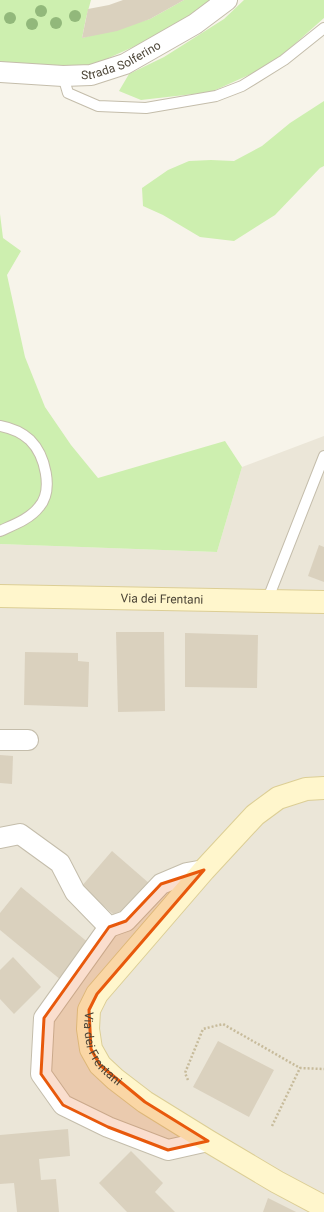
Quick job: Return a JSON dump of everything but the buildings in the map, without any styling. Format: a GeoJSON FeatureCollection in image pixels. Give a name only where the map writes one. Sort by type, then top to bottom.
{"type":"FeatureCollection","features":[{"type":"Feature","properties":{"kind":"main road","name":"Via dei Frentani"},"geometry":{"type":"LineString","coordinates":[[0,596],[324,602]]}},
{"type":"Feature","properties":{"kind":"main road","name":"Via dei Frentani"},"geometry":{"type":"LineString","coordinates":[[324,788],[306,789],[278,798],[255,815],[204,870],[97,994],[89,1010],[88,1029],[92,1049],[100,1065],[115,1079],[145,1102],[277,1182],[324,1208]]}},
{"type":"Feature","properties":{"kind":"street","name":"Strada Solferino"},"geometry":{"type":"LineString","coordinates":[[0,72],[63,76],[91,75],[125,64],[195,24],[227,0]]}},
{"type":"Feature","properties":{"kind":"street"},"geometry":{"type":"LineString","coordinates":[[0,740],[28,740]]}},
{"type":"Feature","properties":{"kind":"street"},"geometry":{"type":"LineString","coordinates":[[0,838],[20,834],[60,863],[75,892],[109,927]]}},
{"type":"Feature","properties":{"kind":"street"},"geometry":{"type":"LineString","coordinates":[[204,870],[187,873],[161,884],[126,921],[109,927],[44,1018],[41,1074],[63,1105],[108,1127],[168,1150],[208,1141]]}},
{"type":"Feature","properties":{"kind":"lane"},"geometry":{"type":"LineString","coordinates":[[63,76],[68,94],[98,106],[146,108],[216,96],[242,86],[284,60],[324,28]]}},
{"type":"Feature","properties":{"kind":"lane"},"geometry":{"type":"LineString","coordinates":[[0,426],[17,431],[30,441],[40,454],[46,472],[47,493],[39,507],[22,521],[0,531]]}},
{"type":"Feature","properties":{"kind":"lane"},"geometry":{"type":"LineString","coordinates":[[267,601],[324,456]]}},
{"type":"Feature","properties":{"kind":"path"},"geometry":{"type":"LineString","coordinates":[[188,1080],[185,1073],[203,1029],[223,1024],[300,1068],[324,1069]]}},
{"type":"Feature","properties":{"kind":"path"},"geometry":{"type":"LineString","coordinates":[[272,1126],[300,1068]]}},
{"type":"Feature","properties":{"kind":"highlighted area"},"geometry":{"type":"Polygon","coordinates":[[[204,870],[97,994],[89,1010],[91,1049],[100,1065],[145,1102],[208,1141],[168,1150],[108,1127],[63,1105],[41,1074],[44,1018],[109,927],[126,921],[161,884],[204,870]]]}},
{"type":"Feature","properties":{"kind":"shaded area"},"geometry":{"type":"Polygon","coordinates":[[[324,436],[324,1212],[0,1212],[0,544],[217,552],[242,467],[324,436]]]}},
{"type":"Feature","properties":{"kind":"green space"},"geometry":{"type":"Polygon","coordinates":[[[0,0],[91,0],[82,38],[150,19],[184,0],[216,0],[198,13],[142,43],[93,65],[0,65],[0,0]]]}},
{"type":"Feature","properties":{"kind":"green space"},"geometry":{"type":"Polygon","coordinates":[[[244,0],[324,0],[324,18],[271,65],[211,92],[141,100],[119,91],[129,74],[164,57],[224,19],[244,0]]]}},
{"type":"Feature","properties":{"kind":"green space"},"geometry":{"type":"Polygon","coordinates":[[[324,101],[324,166],[320,168],[275,215],[234,241],[200,237],[163,215],[143,206],[142,188],[168,170],[189,161],[234,161],[262,146],[290,123],[324,101]]]}},
{"type":"Feature","properties":{"kind":"green space"},"geometry":{"type":"Polygon","coordinates":[[[0,214],[3,238],[21,251],[7,275],[25,357],[45,407],[71,445],[98,478],[225,441],[242,467],[217,552],[0,544],[0,214]]]}}]}
